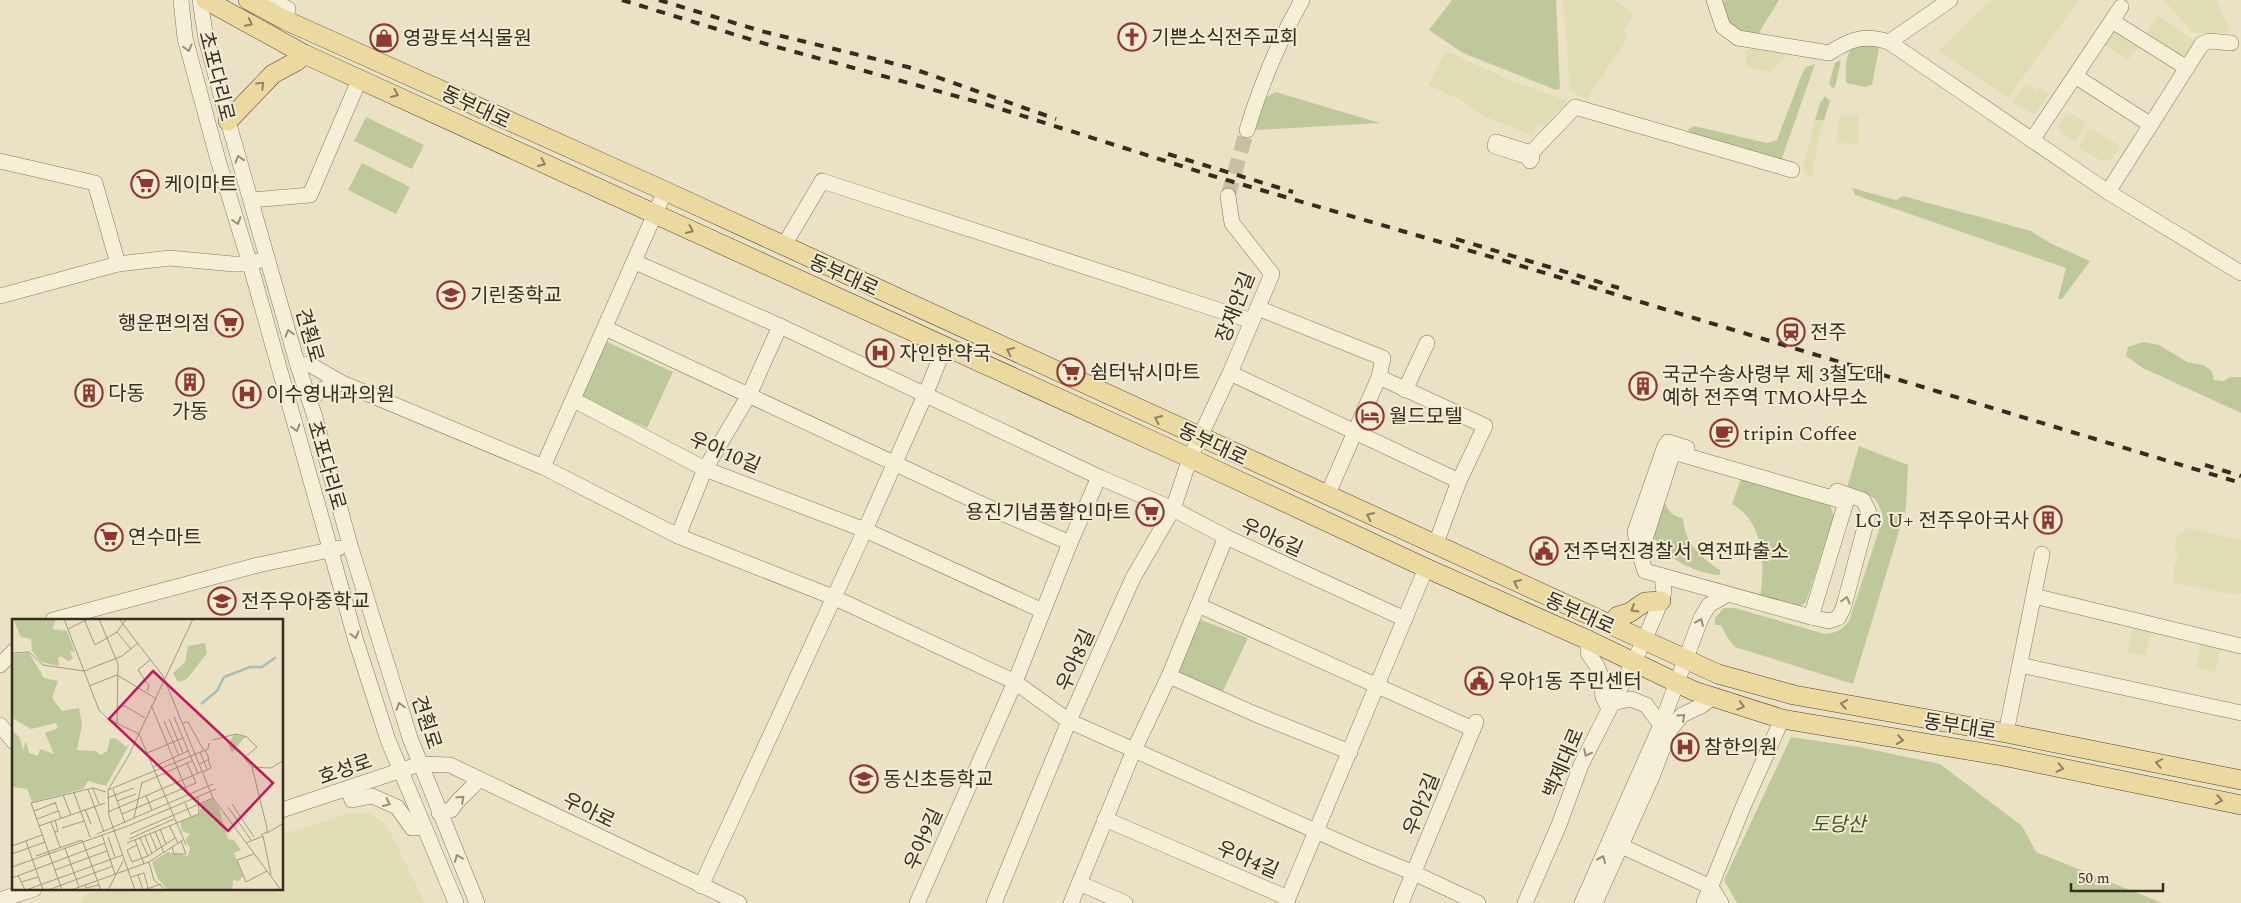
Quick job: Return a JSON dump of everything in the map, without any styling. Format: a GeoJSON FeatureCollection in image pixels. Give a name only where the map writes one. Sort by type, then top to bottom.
{"type":"FeatureCollection","features":[{"type":"Feature","properties":{"kind":"main road","name":"동부대로"},"geometry":{"type":"LineString","coordinates":[[206,0],[304,54],[1190,458],[1426,568],[1588,640],[1677,683],[1713,697],[1782,719],[2003,756],[2241,805]]}},
{"type":"Feature","properties":{"kind":"main road","name":"동부대로"},"geometry":{"type":"LineString","coordinates":[[248,0],[285,20],[665,191],[1435,546],[1727,677],[1794,695],[2006,733],[2241,780]]}},
{"type":"Feature","properties":{"kind":"main road"},"geometry":{"type":"LineString","coordinates":[[228,121],[273,74],[297,61],[304,54]]}},
{"type":"Feature","properties":{"kind":"main road"},"geometry":{"type":"LineString","coordinates":[[1610,624],[1618,616],[1629,613],[1645,602],[1661,601]]}},
{"type":"Feature","properties":{"kind":"street","name":"초포다리로"},"geometry":{"type":"LineString","coordinates":[[181,0],[185,38],[218,160],[250,264],[359,649],[388,740],[456,903]]}},
{"type":"Feature","properties":{"kind":"street","name":"견훤로"},"geometry":{"type":"LineString","coordinates":[[200,0],[206,39],[228,121],[350,545],[410,738],[476,903]]}},
{"type":"Feature","properties":{"kind":"street"},"geometry":{"type":"LineString","coordinates":[[273,0],[288,9],[285,20]]}},
{"type":"Feature","properties":{"kind":"street"},"geometry":{"type":"LineString","coordinates":[[1248,130],[1256,100],[1284,33],[1302,0]]}},
{"type":"Feature","properties":{"kind":"street"},"geometry":{"type":"LineString","coordinates":[[1714,0],[1723,27],[1738,38],[1828,53],[1845,43],[1872,36],[1890,42],[2108,192],[2241,273]]}},
{"type":"Feature","properties":{"kind":"street"},"geometry":{"type":"LineString","coordinates":[[1890,42],[1950,0]]}},
{"type":"Feature","properties":{"kind":"street"},"geometry":{"type":"LineString","coordinates":[[2032,140],[2121,7]]}},
{"type":"Feature","properties":{"kind":"street"},"geometry":{"type":"LineString","coordinates":[[2112,21],[2187,68]]}},
{"type":"Feature","properties":{"kind":"street"},"geometry":{"type":"LineString","coordinates":[[2108,192],[2202,44],[2209,41],[2231,43]]}},
{"type":"Feature","properties":{"kind":"street"},"geometry":{"type":"LineString","coordinates":[[2075,76],[2151,125]]}},
{"type":"Feature","properties":{"kind":"street"},"geometry":{"type":"LineString","coordinates":[[251,200],[310,194],[360,78]]}},
{"type":"Feature","properties":{"kind":"street"},"geometry":{"type":"LineString","coordinates":[[1530,162],[1532,158],[1494,146],[1496,142],[1531,152],[1575,107],[1792,170]]}},
{"type":"Feature","properties":{"kind":"street"},"geometry":{"type":"LineString","coordinates":[[0,161],[95,183],[118,264]]}},
{"type":"Feature","properties":{"kind":"street"},"geometry":{"type":"LineString","coordinates":[[783,247],[822,181],[1255,314],[1383,358],[1379,377],[1327,496]]}},
{"type":"Feature","properties":{"kind":"street"},"geometry":{"type":"LineString","coordinates":[[543,467],[665,191]]}},
{"type":"Feature","properties":{"kind":"street","name":"장재안길"},"geometry":{"type":"LineString","coordinates":[[1200,438],[1272,274],[1232,223],[1228,196]]}},
{"type":"Feature","properties":{"kind":"street"},"geometry":{"type":"LineString","coordinates":[[0,296],[118,264],[170,258],[250,264],[268,258]]}},
{"type":"Feature","properties":{"kind":"street"},"geometry":{"type":"LineString","coordinates":[[635,262],[926,393],[1099,477],[1173,509],[1226,537]]}},
{"type":"Feature","properties":{"kind":"street"},"geometry":{"type":"LineString","coordinates":[[678,536],[705,469],[749,394],[780,326]]}},
{"type":"Feature","properties":{"kind":"street"},"geometry":{"type":"LineString","coordinates":[[605,328],[975,501],[1070,543]]}},
{"type":"Feature","properties":{"kind":"street"},"geometry":{"type":"LineString","coordinates":[[1405,390],[1426,343]]}},
{"type":"Feature","properties":{"kind":"street"},"geometry":{"type":"LineString","coordinates":[[701,886],[865,530],[945,346]]}},
{"type":"Feature","properties":{"kind":"street"},"geometry":{"type":"LineString","coordinates":[[298,366],[309,364],[342,383],[543,467],[678,536],[833,597],[1015,682],[1069,721],[1316,831],[1414,872],[1478,903]]}},
{"type":"Feature","properties":{"kind":"street"},"geometry":{"type":"LineString","coordinates":[[1230,373],[1458,481]]}},
{"type":"Feature","properties":{"kind":"street"},"geometry":{"type":"LineString","coordinates":[[1379,377],[1485,426],[1458,481],[1435,546]]}},
{"type":"Feature","properties":{"kind":"street"},"geometry":{"type":"LineString","coordinates":[[309,399],[330,385],[342,383]]}},
{"type":"Feature","properties":{"kind":"street","name":"우아10길"},"geometry":{"type":"LineString","coordinates":[[574,400],[705,469],[865,530],[1043,611]]}},
{"type":"Feature","properties":{"kind":"street","name":"우아8길"},"geometry":{"type":"LineString","coordinates":[[994,903],[1069,721],[1133,578],[1173,509],[1190,458],[1200,438]]}},
{"type":"Feature","properties":{"kind":"street"},"geometry":{"type":"LineString","coordinates":[[1668,442],[1864,500],[1869,512],[1843,609],[1838,618],[1829,621],[1726,595],[1644,571],[1640,556],[1635,532],[1668,442]]}},
{"type":"Feature","properties":{"kind":"street"},"geometry":{"type":"LineString","coordinates":[[1640,556],[1673,452],[1846,502],[1810,617]]}},
{"type":"Feature","properties":{"kind":"street","name":"우아9길"},"geometry":{"type":"LineString","coordinates":[[917,903],[1015,682],[1070,543],[1099,477]]}},
{"type":"Feature","properties":{"kind":"street","name":"우아6길"},"geometry":{"type":"LineString","coordinates":[[1071,903],[1134,750],[1169,676],[1226,537],[1406,620]]}},
{"type":"Feature","properties":{"kind":"street"},"geometry":{"type":"LineString","coordinates":[[57,619],[258,565],[350,545]]}},
{"type":"Feature","properties":{"kind":"street"},"geometry":{"type":"LineString","coordinates":[[2006,733],[2042,554]]}},
{"type":"Feature","properties":{"kind":"street","name":"우아4길"},"geometry":{"type":"LineString","coordinates":[[1105,820],[1192,857],[1287,901],[1406,620],[1426,568]]}},
{"type":"Feature","properties":{"kind":"street"},"geometry":{"type":"LineString","coordinates":[[1661,601],[1664,592],[1662,576]]}},
{"type":"Feature","properties":{"kind":"street"},"geometry":{"type":"LineString","coordinates":[[1582,903],[1661,725],[1701,618],[1709,605],[1726,595]]}},
{"type":"Feature","properties":{"kind":"street"},"geometry":{"type":"LineString","coordinates":[[2034,596],[2241,646]]}},
{"type":"Feature","properties":{"kind":"street","name":"백제대로"},"geometry":{"type":"LineString","coordinates":[[1525,903],[1559,825],[1581,766],[1644,641],[1661,601]]}},
{"type":"Feature","properties":{"kind":"street"},"geometry":{"type":"LineString","coordinates":[[1198,605],[1378,685]]}},
{"type":"Feature","properties":{"kind":"street"},"geometry":{"type":"LineString","coordinates":[[1588,640],[1588,653],[1598,666],[1602,676],[1603,697],[1610,706],[1631,699],[1646,705],[1661,725]]}},
{"type":"Feature","properties":{"kind":"street"},"geometry":{"type":"LineString","coordinates":[[0,665],[12,653]]}},
{"type":"Feature","properties":{"kind":"street"},"geometry":{"type":"LineString","coordinates":[[2020,665],[2241,713]]}},
{"type":"Feature","properties":{"kind":"street"},"geometry":{"type":"LineString","coordinates":[[1169,676],[1255,714],[1350,752]]}},
{"type":"Feature","properties":{"kind":"street","name":"우아2길"},"geometry":{"type":"LineString","coordinates":[[1378,685],[1475,725],[1401,903]]}},
{"type":"Feature","properties":{"kind":"street"},"geometry":{"type":"LineString","coordinates":[[1596,903],[1651,780],[1670,730],[1682,715],[1701,706],[1713,697]]}},
{"type":"Feature","properties":{"kind":"street"},"geometry":{"type":"LineString","coordinates":[[1704,903],[1742,807],[1782,719]]}},
{"type":"Feature","properties":{"kind":"street"},"geometry":{"type":"LineString","coordinates":[[0,725],[12,740]]}},
{"type":"Feature","properties":{"kind":"street","name":"호성로"},"geometry":{"type":"LineString","coordinates":[[284,809],[348,790],[420,764]]}},
{"type":"Feature","properties":{"kind":"street","name":"우아로"},"geometry":{"type":"LineString","coordinates":[[420,764],[450,765],[739,903]]}},
{"type":"Feature","properties":{"kind":"street"},"geometry":{"type":"LineString","coordinates":[[439,813],[451,810],[459,798],[470,791],[479,779]]}},
{"type":"Feature","properties":{"kind":"street"},"geometry":{"type":"LineString","coordinates":[[1630,796],[1651,780]]}},
{"type":"Feature","properties":{"kind":"street"},"geometry":{"type":"LineString","coordinates":[[348,790],[352,800],[372,796],[397,807],[412,828],[424,826]]}},
{"type":"Feature","properties":{"kind":"street"},"geometry":{"type":"LineString","coordinates":[[1630,796],[1633,820]]}},
{"type":"Feature","properties":{"kind":"street"},"geometry":{"type":"LineString","coordinates":[[1621,846],[1711,887],[1721,903]]}},
{"type":"Feature","properties":{"kind":"street"},"geometry":{"type":"LineString","coordinates":[[1079,883],[1125,903]]}},
{"type":"Feature","properties":{"kind":"street"},"geometry":{"type":"LineString","coordinates":[[0,900],[31,890]]}},
{"type":"Feature","properties":{"kind":"shaded area"},"geometry":{"type":"Polygon","coordinates":[[[1563,0],[1614,0],[1631,11],[1632,17],[1624,30],[1627,39],[1590,94],[1588,100],[1570,91],[1563,0]]]}},
{"type":"Feature","properties":{"kind":"shaded area"},"geometry":{"type":"Polygon","coordinates":[[[1991,0],[2079,0],[2008,98],[1939,51],[1991,0]]]}},
{"type":"Feature","properties":{"kind":"shaded area"},"geometry":{"type":"Polygon","coordinates":[[[2164,0],[2217,0],[2230,31],[2226,33],[2193,33],[2164,0]]]}},
{"type":"Feature","properties":{"kind":"shaded area"},"geometry":{"type":"Polygon","coordinates":[[[2158,16],[2195,41],[2186,54],[2179,55],[2156,40],[2147,31],[2158,16]]]}},
{"type":"Feature","properties":{"kind":"shaded area"},"geometry":{"type":"Polygon","coordinates":[[[2114,32],[2120,32],[2139,45],[2128,60],[2105,45],[2114,32]]]}},
{"type":"Feature","properties":{"kind":"shaded area"},"geometry":{"type":"Polygon","coordinates":[[[1753,49],[1784,54],[1785,58],[1770,72],[1746,67],[1746,51],[1753,49]]]}},
{"type":"Feature","properties":{"kind":"shaded area"},"geometry":{"type":"Polygon","coordinates":[[[1446,51],[1510,80],[1567,101],[1545,125],[1537,124],[1533,136],[1479,114],[1462,100],[1428,85],[1446,51]]]}},
{"type":"Feature","properties":{"kind":"shaded area"},"geometry":{"type":"Polygon","coordinates":[[[2026,83],[2037,91],[2040,88],[2049,94],[2036,113],[2032,113],[2013,103],[2026,83]]]}},
{"type":"Feature","properties":{"kind":"shaded area"},"geometry":{"type":"Polygon","coordinates":[[[2070,113],[2086,123],[2075,142],[2059,132],[2058,127],[2065,115],[2068,116],[2070,113]]]}},
{"type":"Feature","properties":{"kind":"shaded area"},"geometry":{"type":"Polygon","coordinates":[[[1858,115],[1859,142],[1857,144],[1838,143],[1836,141],[1840,116],[1858,115]]]}},
{"type":"Feature","properties":{"kind":"shaded area"},"geometry":{"type":"Polygon","coordinates":[[[1815,120],[1824,120],[1819,134],[1812,177],[1804,173],[1803,168],[1815,120]]]}},
{"type":"Feature","properties":{"kind":"shaded area"},"geometry":{"type":"Polygon","coordinates":[[[2090,128],[2120,146],[2113,158],[2102,161],[2079,147],[2090,128]]]}},
{"type":"Feature","properties":{"kind":"shaded area"},"geometry":{"type":"Polygon","coordinates":[[[2188,528],[2241,540],[2241,593],[2233,594],[2174,583],[2174,566],[2178,557],[2174,546],[2178,535],[2188,528]]]}},
{"type":"Feature","properties":{"kind":"shaded area"},"geometry":{"type":"Polygon","coordinates":[[[2133,625],[2152,629],[2145,656],[2127,652],[2133,625]]]}},
{"type":"Feature","properties":{"kind":"shaded area"},"geometry":{"type":"Polygon","coordinates":[[[2202,642],[2221,646],[2215,672],[2195,667],[2202,642]]]}},
{"type":"Feature","properties":{"kind":"shaded area"},"geometry":{"type":"Polygon","coordinates":[[[371,813],[388,828],[425,903],[81,903],[84,896],[103,890],[284,890],[284,834],[348,814],[371,813]]]}},
{"type":"Feature","properties":{"kind":"green space"},"geometry":{"type":"Polygon","coordinates":[[[1452,0],[1556,0],[1560,88],[1556,90],[1463,53],[1429,30],[1452,0]]]}},
{"type":"Feature","properties":{"kind":"green space"},"geometry":{"type":"Polygon","coordinates":[[[1779,0],[1757,36],[1741,32],[1731,26],[1726,17],[1722,1],[1779,0]]]}},
{"type":"Feature","properties":{"kind":"green space"},"geometry":{"type":"Polygon","coordinates":[[[1870,42],[1879,48],[1872,85],[1865,87],[1846,83],[1846,62],[1851,48],[1855,44],[1870,42]]]}},
{"type":"Feature","properties":{"kind":"green space"},"geometry":{"type":"Polygon","coordinates":[[[1841,61],[1835,87],[1832,88],[1829,83],[1835,63],[1841,61]]]}},
{"type":"Feature","properties":{"kind":"green space"},"geometry":{"type":"Polygon","coordinates":[[[1815,64],[1781,161],[1687,135],[1689,129],[1694,126],[1767,143],[1777,140],[1802,74],[1806,67],[1815,64]]]}},
{"type":"Feature","properties":{"kind":"green space"},"geometry":{"type":"Polygon","coordinates":[[[1276,92],[1380,123],[1255,130],[1265,98],[1276,92]]]}},
{"type":"Feature","properties":{"kind":"green space"},"geometry":{"type":"Polygon","coordinates":[[[1825,96],[1830,101],[1824,120],[1815,120],[1820,103],[1825,96]]]}},
{"type":"Feature","properties":{"kind":"green space"},"geometry":{"type":"Polygon","coordinates":[[[366,117],[424,145],[412,169],[354,141],[366,117]]]}},
{"type":"Feature","properties":{"kind":"green space"},"geometry":{"type":"Polygon","coordinates":[[[362,163],[410,187],[396,214],[348,190],[362,163]]]}},
{"type":"Feature","properties":{"kind":"green space"},"geometry":{"type":"Polygon","coordinates":[[[1852,188],[1896,200],[1903,196],[2031,231],[2050,243],[2090,261],[2062,299],[2058,299],[2066,268],[1855,195],[1852,188]]]}},
{"type":"Feature","properties":{"kind":"green space"},"geometry":{"type":"Polygon","coordinates":[[[605,341],[673,372],[647,428],[579,396],[605,341]]]}},
{"type":"Feature","properties":{"kind":"green space"},"geometry":{"type":"Polygon","coordinates":[[[2143,342],[2159,345],[2187,362],[2203,365],[2211,370],[2214,380],[2224,381],[2230,377],[2241,377],[2241,413],[2143,368],[2126,356],[2128,347],[2143,342]]]}},
{"type":"Feature","properties":{"kind":"green space"},"geometry":{"type":"Polygon","coordinates":[[[1859,446],[1908,465],[1906,508],[1853,684],[1735,647],[1721,625],[1715,625],[1715,618],[1724,608],[1735,608],[1825,634],[1841,629],[1849,621],[1883,518],[1878,504],[1871,496],[1847,488],[1859,446]]]}},
{"type":"Feature","properties":{"kind":"green space"},"geometry":{"type":"Polygon","coordinates":[[[1742,476],[1825,501],[1830,505],[1834,516],[1806,602],[1798,608],[1760,598],[1762,559],[1757,533],[1743,512],[1732,504],[1742,476]]]}},
{"type":"Feature","properties":{"kind":"green space"},"geometry":{"type":"Polygon","coordinates":[[[1663,496],[1669,511],[1683,518],[1684,527],[1690,542],[1700,555],[1720,570],[1720,575],[1690,568],[1680,563],[1656,542],[1652,533],[1663,496]]]}},
{"type":"Feature","properties":{"kind":"green space"},"geometry":{"type":"Polygon","coordinates":[[[1201,620],[1248,638],[1222,693],[1176,673],[1201,620]]]}},
{"type":"Feature","properties":{"kind":"green space","name":"도당산"},"geometry":{"type":"Polygon","coordinates":[[[1791,737],[1859,747],[1940,764],[2022,826],[2036,852],[2162,903],[1737,903],[1724,880],[1791,737]]]}},
{"type":"Feature","properties":{"kind":"tunnel"},"geometry":{"type":"LineString","coordinates":[[1228,196],[1247,130]]}},
{"type":"Feature","properties":{"kind":"railway"},"geometry":{"type":"LineString","coordinates":[[622,0],[759,42],[985,104],[1213,176],[1495,258],[2241,483]]}},
{"type":"Feature","properties":{"kind":"railway"},"geometry":{"type":"LineString","coordinates":[[659,0],[761,31],[908,67],[1056,119]]}},
{"type":"Feature","properties":{"kind":"railway"},"geometry":{"type":"LineString","coordinates":[[1168,154],[1293,192]]}},
{"type":"Feature","properties":{"kind":"railway"},"geometry":{"type":"LineString","coordinates":[[1456,239],[1619,288]]}},
{"type":"Feature","properties":{"kind":"railway"},"geometry":{"type":"LineString","coordinates":[[2205,465],[2241,476]]}},
{"type":"Feature","properties":{"kind":"place","name":"기쁜소식전주교회"},"geometry":{"type":"Point","coordinates":[1132,37]}},
{"type":"Feature","properties":{"kind":"place","name":"영광토석식물원"},"geometry":{"type":"Point","coordinates":[384,38]}},
{"type":"Feature","properties":{"kind":"place","name":"케이마트"},"geometry":{"type":"Point","coordinates":[145,184]}},
{"type":"Feature","properties":{"kind":"place","name":"기린중학교"},"geometry":{"type":"Point","coordinates":[451,295]}},
{"type":"Feature","properties":{"kind":"place","name":"행운편의점"},"geometry":{"type":"Point","coordinates":[229,323]}},
{"type":"Feature","properties":{"kind":"place","name":"전주"},"geometry":{"type":"Point","coordinates":[1791,332]}},
{"type":"Feature","properties":{"kind":"place","name":"자인한약국"},"geometry":{"type":"Point","coordinates":[880,353]}},
{"type":"Feature","properties":{"kind":"place","name":"쉼터낚시마트"},"geometry":{"type":"Point","coordinates":[1071,372]}},
{"type":"Feature","properties":{"kind":"place","name":"가동"},"geometry":{"type":"Point","coordinates":[190,382]}},
{"type":"Feature","properties":{"kind":"place","name":"국군수송사령부 제 3철도대 예하 전주역 TMO사무소"},"geometry":{"type":"Point","coordinates":[1643,386]}},
{"type":"Feature","properties":{"kind":"place","name":"다동"},"geometry":{"type":"Point","coordinates":[89,393]}},
{"type":"Feature","properties":{"kind":"place","name":"이수영내과의원"},"geometry":{"type":"Point","coordinates":[247,394]}},
{"type":"Feature","properties":{"kind":"place","name":"월드모텔"},"geometry":{"type":"Point","coordinates":[1370,416]}},
{"type":"Feature","properties":{"kind":"place","name":"tripin Coffee"},"geometry":{"type":"Point","coordinates":[1724,433]}},
{"type":"Feature","properties":{"kind":"place","name":"용진기념품할인마트"},"geometry":{"type":"Point","coordinates":[1150,512]}},
{"type":"Feature","properties":{"kind":"place","name":"LG U+ 전주우아국사"},"geometry":{"type":"Point","coordinates":[2048,520]}},
{"type":"Feature","properties":{"kind":"place","name":"연수마트"},"geometry":{"type":"Point","coordinates":[109,537]}},
{"type":"Feature","properties":{"kind":"place","name":"전주덕진경찰서 역전파출소"},"geometry":{"type":"Point","coordinates":[1544,551]}},
{"type":"Feature","properties":{"kind":"place","name":"전주우아중학교"},"geometry":{"type":"Point","coordinates":[222,601]}},
{"type":"Feature","properties":{"kind":"place","name":"우아1동 주민센터"},"geometry":{"type":"Point","coordinates":[1479,681]}},
{"type":"Feature","properties":{"kind":"place","name":"참한의원"},"geometry":{"type":"Point","coordinates":[1685,747]}},
{"type":"Feature","properties":{"kind":"place","name":"동신초등학교"},"geometry":{"type":"Point","coordinates":[864,779]}}]}
